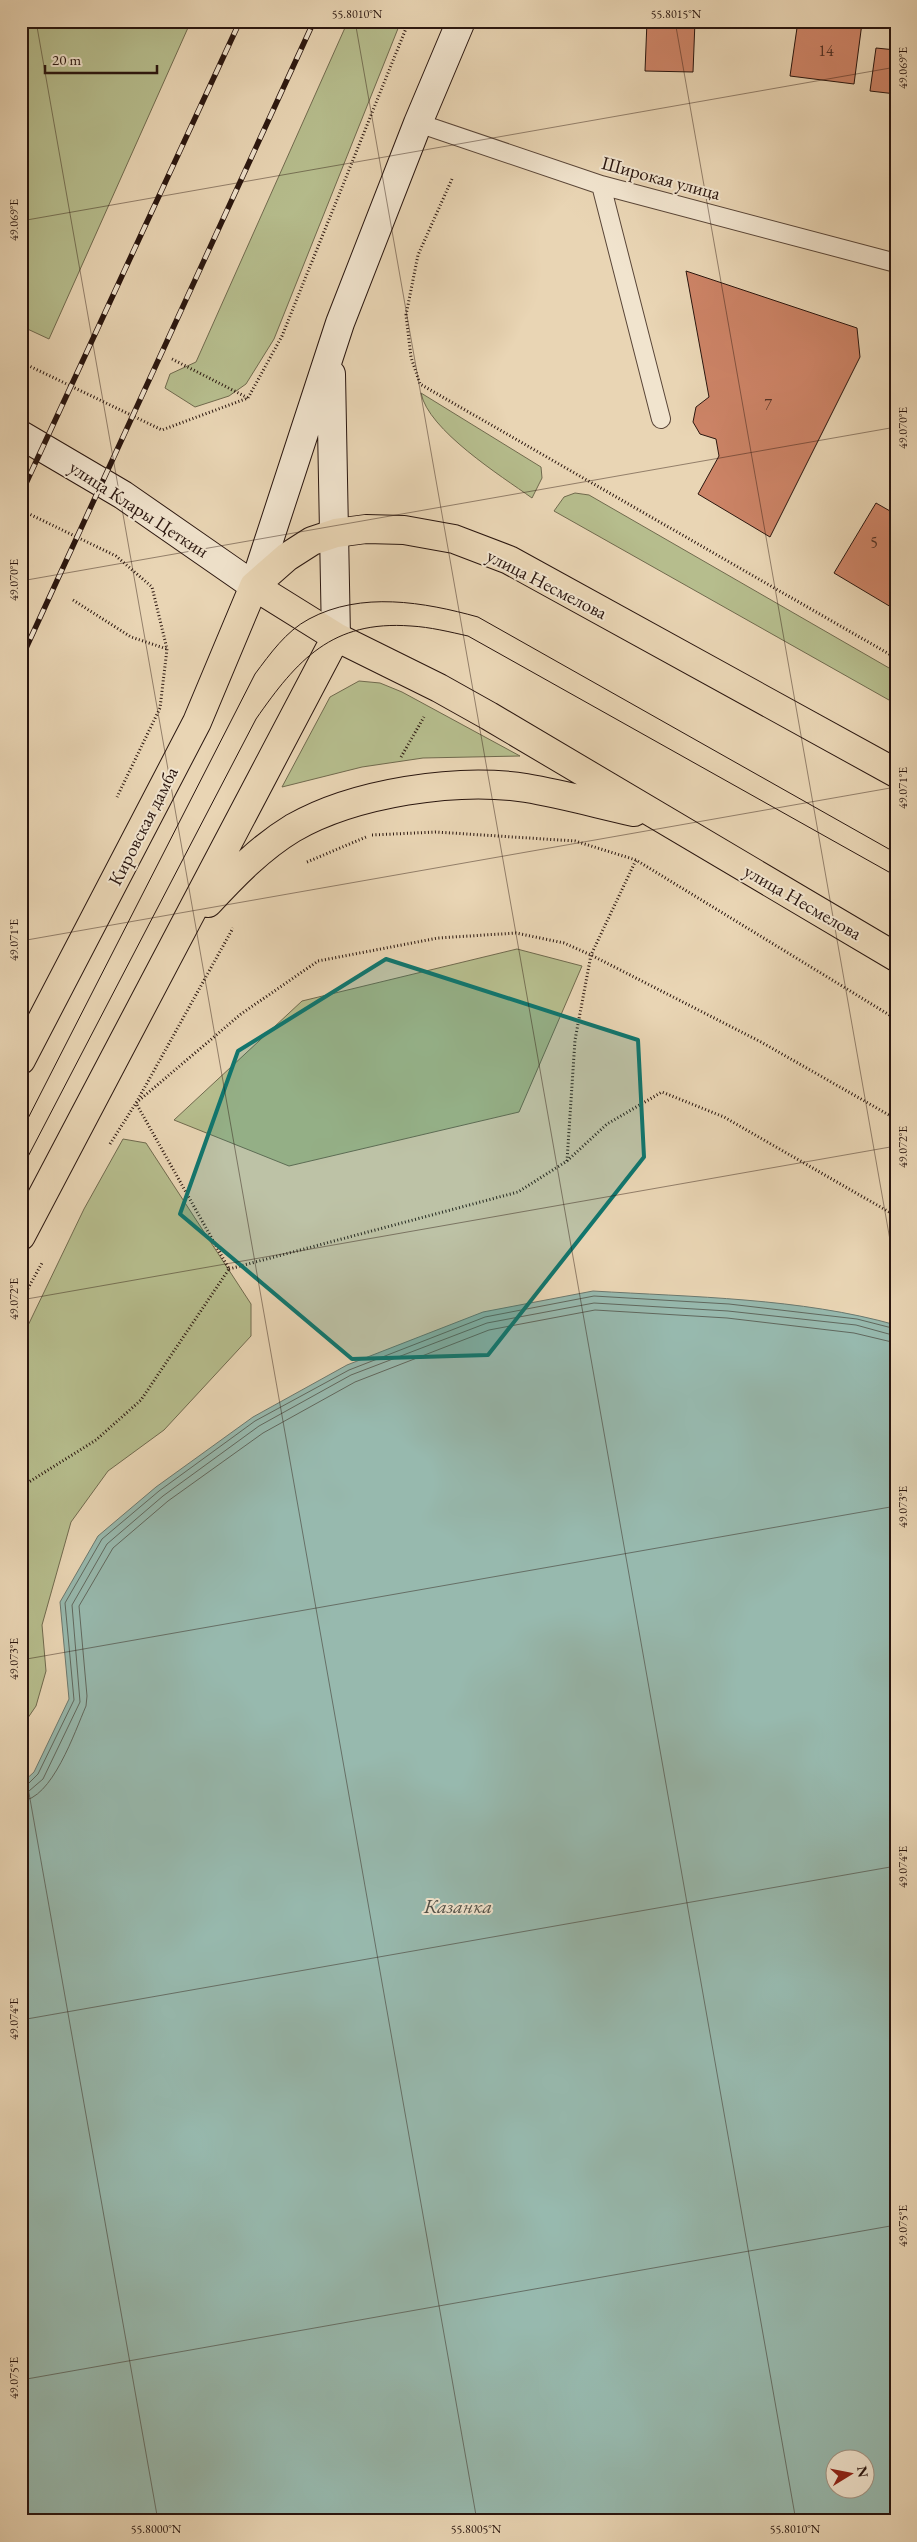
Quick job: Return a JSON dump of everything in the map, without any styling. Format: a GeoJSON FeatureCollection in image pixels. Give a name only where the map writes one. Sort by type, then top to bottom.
{"type":"FeatureCollection","features":[{"type":"Feature","properties":{"kind":"main road"},"geometry":{"type":"LineString","coordinates":[[254,586],[340,323],[418,122],[461,21]]}},
{"type":"Feature","properties":{"kind":"main road"},"geometry":{"type":"LineString","coordinates":[[21,1236],[186,926],[336,637],[336,533],[330,356]]}},
{"type":"Feature","properties":{"kind":"main road","name":"улица Клары Цеткин"},"geometry":{"type":"LineString","coordinates":[[21,435],[123,496],[254,586]]}},
{"type":"Feature","properties":{"kind":"main road","name":"улица Несмелова"},"geometry":{"type":"LineString","coordinates":[[896,773],[509,560],[454,539],[404,530],[366,529],[336,533],[312,541],[286,557],[254,586],[336,637],[472,707],[658,818],[896,956]]}},
{"type":"Feature","properties":{"kind":"main road","name":"Кировская дамба"},"geometry":{"type":"LineString","coordinates":[[21,1060],[197,722],[254,586]]}},
{"type":"Feature","properties":{"kind":"main road","name":"улица Несмелова"},"geometry":{"type":"LineString","coordinates":[[186,926],[251,858],[294,828],[339,808],[383,796],[429,788],[479,784],[526,788],[658,818]]}},
{"type":"Feature","properties":{"kind":"lane","name":"Широкая улица"},"geometry":{"type":"LineString","coordinates":[[418,122],[602,185],[896,264]]}},
{"type":"Feature","properties":{"kind":"lane"},"geometry":{"type":"LineString","coordinates":[[602,185],[661,418]]}},
{"type":"Feature","properties":{"kind":"path"},"geometry":{"type":"LineString","coordinates":[[21,362],[162,430],[248,398],[282,336],[409,21]]}},
{"type":"Feature","properties":{"kind":"path"},"geometry":{"type":"LineString","coordinates":[[452,178],[418,255],[406,315],[411,357],[420,384],[560,467],[896,658]]}},
{"type":"Feature","properties":{"kind":"path"},"geometry":{"type":"LineString","coordinates":[[172,359],[248,398]]}},
{"type":"Feature","properties":{"kind":"path"},"geometry":{"type":"LineString","coordinates":[[21,510],[116,556],[152,587],[167,649],[160,708],[112,806]]}},
{"type":"Feature","properties":{"kind":"path"},"geometry":{"type":"LineString","coordinates":[[73,600],[131,637],[167,649]]}},
{"type":"Feature","properties":{"kind":"path"},"geometry":{"type":"LineString","coordinates":[[398,762],[425,715]]}},
{"type":"Feature","properties":{"kind":"path"},"geometry":{"type":"LineString","coordinates":[[298,866],[369,836],[436,832],[575,840],[636,860],[896,1019]]}},
{"type":"Feature","properties":{"kind":"path"},"geometry":{"type":"LineString","coordinates":[[567,1161],[575,1040],[591,955],[636,860]]}},
{"type":"Feature","properties":{"kind":"path"},"geometry":{"type":"LineString","coordinates":[[106,1151],[136,1103],[233,929],[239,922]]}},
{"type":"Feature","properties":{"kind":"path"},"geometry":{"type":"LineString","coordinates":[[136,1103],[241,1014],[318,962],[438,938],[516,933],[564,943],[591,955],[761,1042],[896,1119]]}},
{"type":"Feature","properties":{"kind":"path"},"geometry":{"type":"LineString","coordinates":[[21,1487],[96,1440],[141,1400],[229,1269],[518,1192],[567,1161],[608,1124],[662,1092],[724,1117],[896,1216]]}},
{"type":"Feature","properties":{"kind":"path"},"geometry":{"type":"LineString","coordinates":[[136,1103],[229,1269]]}},
{"type":"Feature","properties":{"kind":"path"},"geometry":{"type":"LineString","coordinates":[[21,1301],[44,1259]]}},
{"type":"Feature","properties":{"kind":"highlighted area"},"geometry":{"type":"Polygon","coordinates":[[[386,959],[638,1040],[644,1157],[488,1355],[352,1359],[180,1214],[238,1051],[386,959]]]}},
{"type":"Feature","properties":{"kind":"green space"},"geometry":{"type":"Polygon","coordinates":[[[21,21],[191,21],[49,339],[21,326],[21,21]]]}},
{"type":"Feature","properties":{"kind":"green space"},"geometry":{"type":"Polygon","coordinates":[[[348,21],[401,21],[274,339],[246,384],[229,396],[195,407],[165,388],[170,374],[196,362],[348,21]]]}},
{"type":"Feature","properties":{"kind":"green space"},"geometry":{"type":"Polygon","coordinates":[[[421,393],[541,467],[542,478],[532,498],[485,465],[451,437],[437,422],[427,407],[421,393]]]}},
{"type":"Feature","properties":{"kind":"green space"},"geometry":{"type":"Polygon","coordinates":[[[575,493],[589,495],[896,672],[896,704],[554,511],[564,497],[575,493]]]}},
{"type":"Feature","properties":{"kind":"green space"},"geometry":{"type":"Polygon","coordinates":[[[359,681],[380,683],[402,692],[520,756],[423,758],[362,767],[282,787],[330,697],[359,681]]]}},
{"type":"Feature","properties":{"kind":"green space"},"geometry":{"type":"Polygon","coordinates":[[[517,949],[582,966],[519,1112],[289,1166],[174,1120],[302,1001],[517,949]]]}},
{"type":"Feature","properties":{"kind":"green space"},"geometry":{"type":"Polygon","coordinates":[[[123,1139],[146,1143],[251,1304],[251,1336],[164,1430],[108,1471],[71,1522],[42,1625],[46,1671],[36,1706],[21,1728],[21,1340],[84,1209],[123,1139]]]}},
{"type":"Feature","properties":{"kind":"water","name":"Казанка"},"geometry":{"type":"Polygon","coordinates":[[[593,1291],[707,1297],[784,1304],[860,1316],[896,1325],[896,2521],[21,2521],[21,1784],[34,1772],[69,1699],[60,1602],[98,1536],[156,1487],[253,1417],[347,1365],[483,1312],[593,1291]]]}},
{"type":"Feature","properties":{"kind":"building"},"geometry":{"type":"Polygon","coordinates":[[[647,21],[695,21],[693,72],[645,71],[647,21]]]}},
{"type":"Feature","properties":{"kind":"building"},"geometry":{"type":"Polygon","coordinates":[[[798,21],[862,23],[854,84],[790,76],[798,21]]]}},
{"type":"Feature","properties":{"kind":"building"},"geometry":{"type":"Polygon","coordinates":[[[876,48],[896,50],[896,94],[870,91],[876,48]]]}},
{"type":"Feature","properties":{"kind":"building"},"geometry":{"type":"Polygon","coordinates":[[[686,271],[857,328],[860,357],[770,537],[698,494],[719,456],[716,439],[700,434],[693,422],[696,407],[709,397],[686,271]]]}},
{"type":"Feature","properties":{"kind":"building"},"geometry":{"type":"Polygon","coordinates":[[[896,501],[896,610],[834,573],[876,503],[890,511],[896,501]]]}},
{"type":"Feature","properties":{"kind":"tram line"},"geometry":{"type":"LineString","coordinates":[[21,1132],[255,674],[293,630],[309,619],[329,610],[371,602],[393,602],[436,607],[478,617],[896,853]]}},
{"type":"Feature","properties":{"kind":"tram line"},"geometry":{"type":"LineString","coordinates":[[21,1170],[256,719],[286,679],[302,662],[319,648],[338,637],[359,630],[383,626],[411,626],[468,636],[896,876]]}},
{"type":"Feature","properties":{"kind":"railway"},"geometry":{"type":"LineString","coordinates":[[21,494],[240,21]]}},
{"type":"Feature","properties":{"kind":"railway"},"geometry":{"type":"LineString","coordinates":[[21,659],[314,21]]}}]}
